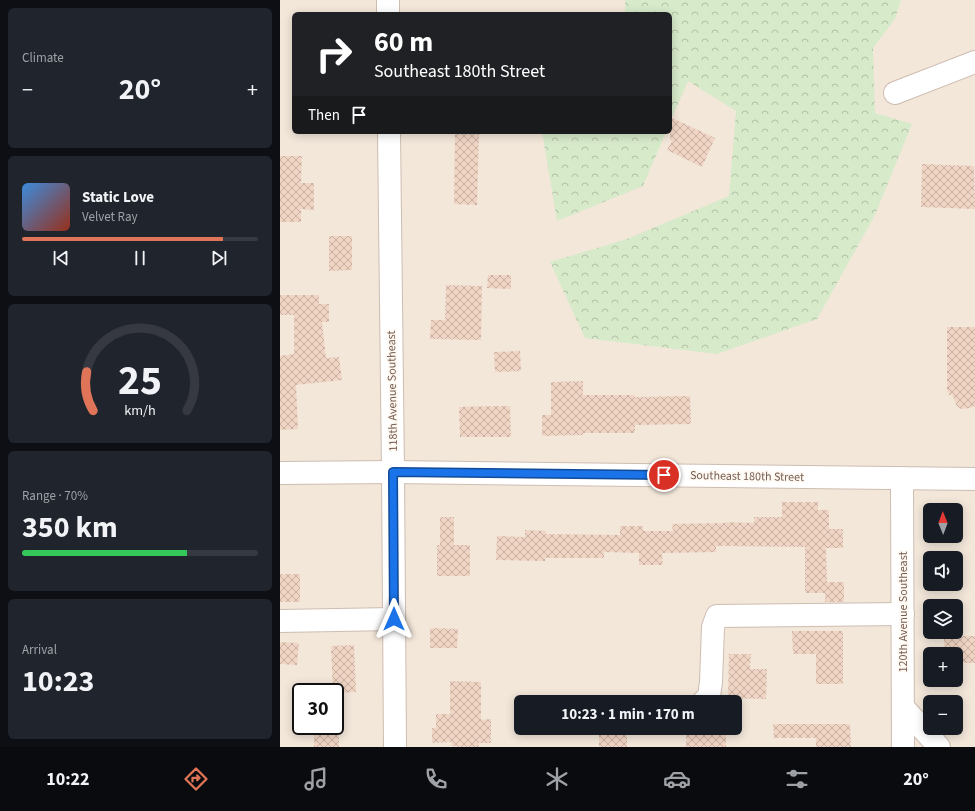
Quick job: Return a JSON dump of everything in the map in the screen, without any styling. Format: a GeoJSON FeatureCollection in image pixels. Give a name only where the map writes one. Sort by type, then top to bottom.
{"type":"FeatureCollection","features":[{"type":"Feature","properties":{"kind":"street"},"geometry":{"type":"LineString","coordinates":[[388,0],[388,12]]}},
{"type":"Feature","properties":{"kind":"street"},"geometry":{"type":"LineString","coordinates":[[895,93],[975,62]]}},
{"type":"Feature","properties":{"kind":"street","name":"118th Avenue Southeast"},"geometry":{"type":"LineString","coordinates":[[389,134],[395,747]]}},
{"type":"Feature","properties":{"kind":"street","name":"Southeast 180th Street"},"geometry":{"type":"LineString","coordinates":[[280,473],[393,472],[975,478]]}},
{"type":"Feature","properties":{"kind":"street","name":"120th Avenue Southeast"},"geometry":{"type":"LineString","coordinates":[[902,478],[903,747]]}},
{"type":"Feature","properties":{"kind":"street"},"geometry":{"type":"LineString","coordinates":[[709,695],[713,627],[717,616],[903,614]]}},
{"type":"Feature","properties":{"kind":"street"},"geometry":{"type":"LineString","coordinates":[[280,621],[394,619]]}},
{"type":"Feature","properties":{"kind":"street"},"geometry":{"type":"LineString","coordinates":[[903,707],[939,747]]}},
{"type":"Feature","properties":{"kind":"shaded area"},"geometry":{"type":"Polygon","coordinates":[[[280,0],[975,0],[975,747],[280,747],[280,0]]]}},
{"type":"Feature","properties":{"kind":"green space"},"geometry":{"type":"Polygon","coordinates":[[[625,0],[901,0],[895,19],[873,48],[875,113],[912,124],[875,215],[817,319],[717,354],[585,338],[550,262],[627,239],[729,196],[736,111],[688,81],[672,117],[672,12],[625,12],[625,0]]]}},
{"type":"Feature","properties":{"kind":"green space"},"geometry":{"type":"Polygon","coordinates":[[[542,134],[665,134],[643,186],[557,221],[542,134]]]}},
{"type":"Feature","properties":{"kind":"building"},"geometry":{"type":"Polygon","coordinates":[[[672,118],[715,138],[702,167],[667,150],[672,141],[670,140],[670,134],[672,134],[672,118]]]}},
{"type":"Feature","properties":{"kind":"building"},"geometry":{"type":"Polygon","coordinates":[[[455,134],[479,134],[477,205],[454,204],[455,134]]]}},
{"type":"Feature","properties":{"kind":"building"},"geometry":{"type":"Polygon","coordinates":[[[280,156],[302,156],[301,183],[314,183],[314,210],[301,209],[301,222],[280,222],[280,156]]]}},
{"type":"Feature","properties":{"kind":"building"},"geometry":{"type":"Polygon","coordinates":[[[922,164],[974,166],[975,209],[921,207],[922,164]]]}},
{"type":"Feature","properties":{"kind":"building"},"geometry":{"type":"Polygon","coordinates":[[[329,236],[352,236],[352,270],[329,271],[329,236]]]}},
{"type":"Feature","properties":{"kind":"building"},"geometry":{"type":"Polygon","coordinates":[[[488,275],[511,275],[511,289],[487,288],[488,275]]]}},
{"type":"Feature","properties":{"kind":"building"},"geometry":{"type":"Polygon","coordinates":[[[446,285],[482,286],[481,340],[430,339],[431,320],[445,320],[446,285]]]}},
{"type":"Feature","properties":{"kind":"building"},"geometry":{"type":"Polygon","coordinates":[[[280,295],[319,295],[319,304],[329,304],[329,322],[322,322],[326,358],[339,357],[342,380],[296,385],[298,429],[280,430],[280,356],[294,354],[294,315],[280,315],[280,295]]]}},
{"type":"Feature","properties":{"kind":"building"},"geometry":{"type":"Polygon","coordinates":[[[947,327],[975,327],[975,406],[970,408],[961,409],[957,406],[952,395],[949,395],[947,391],[947,327]]]}},
{"type":"Feature","properties":{"kind":"building"},"geometry":{"type":"Polygon","coordinates":[[[520,351],[521,371],[495,372],[494,352],[520,351]]]}},
{"type":"Feature","properties":{"kind":"building"},"geometry":{"type":"Polygon","coordinates":[[[583,381],[583,395],[635,395],[635,397],[690,396],[691,424],[635,425],[635,433],[583,433],[583,435],[542,436],[542,415],[551,415],[551,382],[583,381]]]}},
{"type":"Feature","properties":{"kind":"building"},"geometry":{"type":"Polygon","coordinates":[[[510,406],[511,437],[460,437],[459,407],[510,406]]]}},
{"type":"Feature","properties":{"kind":"building"},"geometry":{"type":"Polygon","coordinates":[[[782,502],[818,502],[818,510],[829,510],[829,529],[843,529],[843,548],[826,548],[827,582],[844,582],[844,602],[825,602],[825,593],[805,593],[805,547],[716,546],[716,552],[662,553],[663,565],[639,565],[639,553],[604,552],[604,558],[545,558],[545,561],[496,560],[497,536],[525,537],[525,530],[546,531],[546,534],[620,535],[620,526],[643,526],[643,531],[673,531],[672,524],[726,522],[754,523],[754,517],[782,517],[782,502]]]}},
{"type":"Feature","properties":{"kind":"building"},"geometry":{"type":"Polygon","coordinates":[[[440,517],[454,517],[454,545],[470,545],[470,576],[437,576],[437,545],[440,545],[440,517]]]}},
{"type":"Feature","properties":{"kind":"building"},"geometry":{"type":"Polygon","coordinates":[[[280,574],[300,574],[300,602],[280,602],[280,574]]]}},
{"type":"Feature","properties":{"kind":"building"},"geometry":{"type":"Polygon","coordinates":[[[430,628],[458,629],[457,648],[430,648],[430,628]]]}},
{"type":"Feature","properties":{"kind":"building"},"geometry":{"type":"Polygon","coordinates":[[[792,631],[843,631],[843,684],[816,684],[816,654],[793,654],[792,631]]]}},
{"type":"Feature","properties":{"kind":"building"},"geometry":{"type":"Polygon","coordinates":[[[963,636],[975,636],[975,663],[963,663],[963,647],[944,647],[944,639],[963,639],[963,636]]]}},
{"type":"Feature","properties":{"kind":"building"},"geometry":{"type":"Polygon","coordinates":[[[280,642],[299,643],[297,665],[280,664],[280,642]]]}},
{"type":"Feature","properties":{"kind":"building"},"geometry":{"type":"Polygon","coordinates":[[[354,645],[356,692],[344,693],[344,683],[333,683],[331,646],[354,645]]]}},
{"type":"Feature","properties":{"kind":"building"},"geometry":{"type":"Polygon","coordinates":[[[729,654],[751,654],[750,669],[767,669],[766,699],[742,698],[742,695],[728,695],[729,654]]]}},
{"type":"Feature","properties":{"kind":"building"},"geometry":{"type":"Polygon","coordinates":[[[450,681],[481,682],[481,720],[491,719],[491,743],[479,743],[479,747],[462,747],[451,746],[451,742],[432,743],[432,728],[436,728],[436,714],[450,714],[450,681]]]}},
{"type":"Feature","properties":{"kind":"building"},"geometry":{"type":"Polygon","coordinates":[[[773,724],[850,724],[851,747],[816,747],[816,738],[774,738],[773,724]]]}},
{"type":"Feature","properties":{"kind":"building"},"geometry":{"type":"Polygon","coordinates":[[[314,735],[339,735],[339,747],[314,747],[314,735]]]}},
{"type":"Feature","properties":{"kind":"building"},"geometry":{"type":"Polygon","coordinates":[[[599,735],[627,735],[627,747],[599,747],[599,735]]]}},
{"type":"Feature","properties":{"kind":"building"},"geometry":{"type":"Polygon","coordinates":[[[686,735],[726,735],[726,747],[686,747],[686,735]]]}},
{"type":"Feature","properties":{"kind":"route"},"geometry":{"type":"LineString","coordinates":[[394,619],[393,472],[664,475]]}}]}
